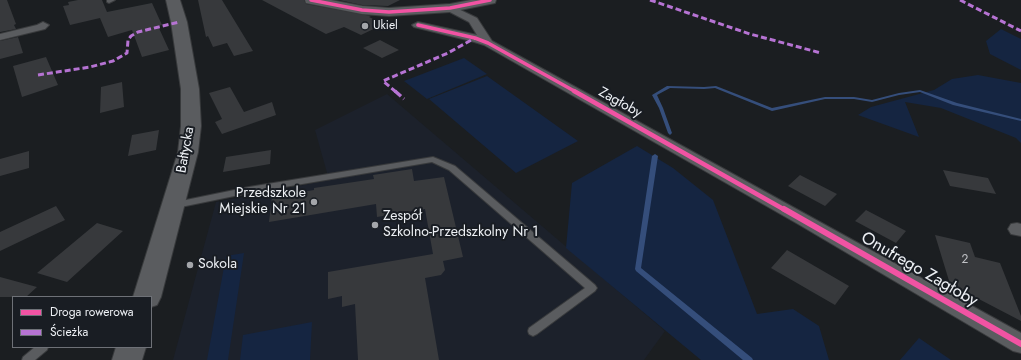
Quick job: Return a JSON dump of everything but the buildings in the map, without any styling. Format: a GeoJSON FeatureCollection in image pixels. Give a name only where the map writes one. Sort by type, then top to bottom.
{"type":"FeatureCollection","features":[{"type":"Feature","properties":{"kind":"main road","name":"Bałtycka"},"geometry":{"type":"LineString","coordinates":[[147,296],[188,152],[191,126],[191,105],[186,66],[179,22],[173,0]]}},
{"type":"Feature","properties":{"kind":"main road"},"geometry":{"type":"LineString","coordinates":[[127,360],[131,348]]}},
{"type":"Feature","properties":{"kind":"street"},"geometry":{"type":"LineString","coordinates":[[311,0],[362,10],[381,12],[407,12],[450,8],[490,0]]}},
{"type":"Feature","properties":{"kind":"street","name":"Zagłoby"},"geometry":{"type":"LineString","coordinates":[[450,8],[473,20],[488,43]]}},
{"type":"Feature","properties":{"kind":"street"},"geometry":{"type":"LineString","coordinates":[[0,37],[41,26],[43,24]]}},
{"type":"Feature","properties":{"kind":"street","name":"Zagłoby"},"geometry":{"type":"LineString","coordinates":[[418,25],[475,38],[488,43],[804,220]]}},
{"type":"Feature","properties":{"kind":"street","name":"Onufrego Zagłoby"},"geometry":{"type":"LineString","coordinates":[[804,220],[1021,344]]}},
{"type":"Feature","properties":{"kind":"lane"},"geometry":{"type":"LineString","coordinates":[[173,205],[249,190],[432,159],[452,168],[592,288],[533,331]]}},
{"type":"Feature","properties":{"kind":"lane"},"geometry":{"type":"LineString","coordinates":[[27,360],[42,348]]}},
{"type":"Feature","properties":{"kind":"shaded area"},"geometry":{"type":"Polygon","coordinates":[[[1001,29],[1021,39],[1021,70],[990,54],[986,41],[1001,29]]]}},
{"type":"Feature","properties":{"kind":"shaded area"},"geometry":{"type":"Polygon","coordinates":[[[464,58],[487,74],[427,99],[404,81],[464,58]]]}},
{"type":"Feature","properties":{"kind":"shaded area"},"geometry":{"type":"Polygon","coordinates":[[[978,75],[1021,83],[1021,143],[1016,138],[941,108],[905,102],[919,137],[858,115],[871,107],[934,90],[952,79],[978,75]]]}},
{"type":"Feature","properties":{"kind":"shaded area"},"geometry":{"type":"Polygon","coordinates":[[[487,76],[578,141],[516,173],[429,99],[487,76]]]}},
{"type":"Feature","properties":{"kind":"shaded area","name":"Zespół Szkolno-Przedszkolny Nr 1"},"geometry":{"type":"Polygon","coordinates":[[[387,94],[665,331],[644,360],[173,360],[216,202],[329,180],[315,130],[387,94]]]}},
{"type":"Feature","properties":{"kind":"shaded area"},"geometry":{"type":"Polygon","coordinates":[[[637,146],[673,168],[713,200],[757,314],[793,309],[819,326],[829,360],[701,360],[566,248],[572,183],[637,146]]]}},
{"type":"Feature","properties":{"kind":"shaded area"},"geometry":{"type":"Polygon","coordinates":[[[244,253],[228,360],[207,360],[226,256],[244,253]]]}},
{"type":"Feature","properties":{"kind":"shaded area"},"geometry":{"type":"Polygon","coordinates":[[[312,322],[310,360],[240,360],[243,335],[312,322]]]}},
{"type":"Feature","properties":{"kind":"shaded area"},"geometry":{"type":"Polygon","coordinates":[[[919,338],[951,360],[900,360],[919,338]]]}},
{"type":"Feature","properties":{"kind":"waterway"},"geometry":{"type":"LineString","coordinates":[[670,133],[661,108],[654,95],[669,87],[716,87],[772,110],[825,98],[854,98],[872,101],[899,94],[920,91],[955,104],[1021,120]]}},
{"type":"Feature","properties":{"kind":"waterway"},"geometry":{"type":"LineString","coordinates":[[655,156],[638,269],[749,360]]}},
{"type":"Feature","properties":{"kind":"marked path"},"geometry":{"type":"LineString","coordinates":[[650,0],[750,34],[821,53]]}},
{"type":"Feature","properties":{"kind":"marked path"},"geometry":{"type":"LineString","coordinates":[[960,0],[1021,31]]}},
{"type":"Feature","properties":{"kind":"marked path"},"geometry":{"type":"LineString","coordinates":[[38,75],[90,67],[113,61],[127,53],[128,40],[131,36],[138,32],[179,22]]}},
{"type":"Feature","properties":{"kind":"marked path"},"geometry":{"type":"LineString","coordinates":[[404,99],[383,81],[448,53],[475,38]]}},
{"type":"Feature","properties":{"kind":"cycle path"},"geometry":{"type":"LineString","coordinates":[[311,0],[362,10],[389,12],[450,8],[490,0]]}},
{"type":"Feature","properties":{"kind":"cycle path"},"geometry":{"type":"LineString","coordinates":[[418,25],[475,38],[488,43],[804,220],[1021,344]]}},
{"type":"Feature","properties":{"kind":"place","name":"Ukiel"},"geometry":{"type":"Point","coordinates":[365,26]}},
{"type":"Feature","properties":{"kind":"place","name":"Przedszkole Miejskie Nr 21"},"geometry":{"type":"Point","coordinates":[314,202]}},
{"type":"Feature","properties":{"kind":"place","name":"Zespół Szkolno-Przedszkolny Nr 1"},"geometry":{"type":"Point","coordinates":[375,225]}},
{"type":"Feature","properties":{"kind":"place","name":"Sokola"},"geometry":{"type":"Point","coordinates":[190,265]}}]}
